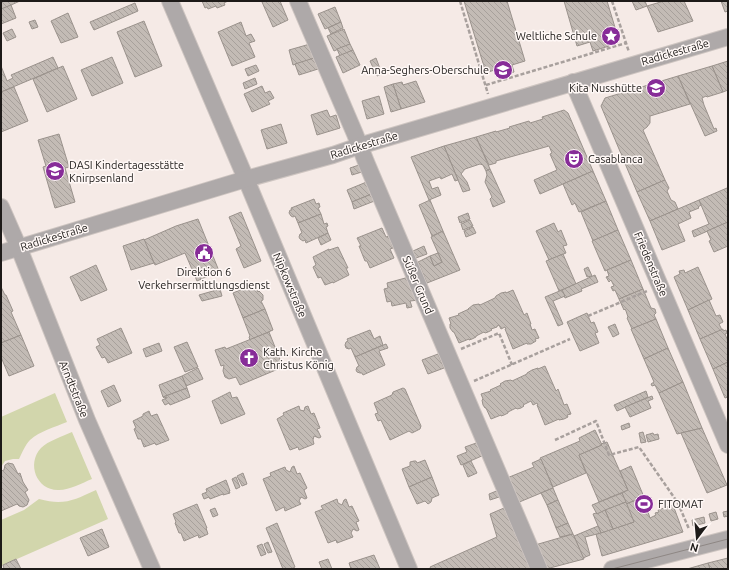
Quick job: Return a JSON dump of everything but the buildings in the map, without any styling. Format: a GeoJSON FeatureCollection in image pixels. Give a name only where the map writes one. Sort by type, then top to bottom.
{"type":"FeatureCollection","features":[{"type":"Feature","properties":{"kind":"street","name":"Nipkowstraße"},"geometry":{"type":"LineString","coordinates":[[170,1],[246,179],[408,569]]}},
{"type":"Feature","properties":{"kind":"street","name":"Süßer Grund"},"geometry":{"type":"LineString","coordinates":[[298,1],[539,569]]}},
{"type":"Feature","properties":{"kind":"street","name":"Radickestraße"},"geometry":{"type":"LineString","coordinates":[[1,253],[728,37]]}},
{"type":"Feature","properties":{"kind":"street","name":"Friedenstraße"},"geometry":{"type":"LineString","coordinates":[[574,82],[728,446]]}},
{"type":"Feature","properties":{"kind":"street","name":"Arndtstraße"},"geometry":{"type":"LineString","coordinates":[[1,207],[87,420],[152,569]]}},
{"type":"Feature","properties":{"kind":"street"},"geometry":{"type":"LineString","coordinates":[[612,569],[728,540]]}},
{"type":"Feature","properties":{"kind":"path"},"geometry":{"type":"LineString","coordinates":[[460,1],[487,91]]}},
{"type":"Feature","properties":{"kind":"path"},"geometry":{"type":"LineString","coordinates":[[612,1],[627,49]]}},
{"type":"Feature","properties":{"kind":"path"},"geometry":{"type":"LineString","coordinates":[[486,86],[602,49],[626,43]]}},
{"type":"Feature","properties":{"kind":"path"},"geometry":{"type":"LineString","coordinates":[[507,74],[508,79]]}},
{"type":"Feature","properties":{"kind":"path"},"geometry":{"type":"LineString","coordinates":[[588,316],[649,290]]}},
{"type":"Feature","properties":{"kind":"path"},"geometry":{"type":"LineString","coordinates":[[448,355],[499,333],[512,365]]}},
{"type":"Feature","properties":{"kind":"path"},"geometry":{"type":"LineString","coordinates":[[461,387],[570,339]]}},
{"type":"Feature","properties":{"kind":"path"},"geometry":{"type":"LineString","coordinates":[[555,440],[596,421],[609,455],[639,447],[678,503],[689,529]]}},
{"type":"Feature","properties":{"kind":"green space"},"geometry":{"type":"Polygon","coordinates":[[[55,393],[67,422],[38,434],[30,440],[19,459],[5,461],[1,467],[1,417],[55,393]]]}},
{"type":"Feature","properties":{"kind":"green space"},"geometry":{"type":"Polygon","coordinates":[[[72,432],[92,479],[67,489],[51,489],[45,486],[36,475],[34,461],[41,448],[48,443],[72,432]]]}},
{"type":"Feature","properties":{"kind":"green space"},"geometry":{"type":"Polygon","coordinates":[[[96,490],[108,519],[1,566],[1,520],[24,510],[39,499],[55,502],[69,501],[96,490]]]}},
{"type":"Feature","properties":{"kind":"tram line"},"geometry":{"type":"LineString","coordinates":[[612,569],[728,539]]}},
{"type":"Feature","properties":{"kind":"place","name":"Weltliche Schule"},"geometry":{"type":"Point","coordinates":[611,36]}},
{"type":"Feature","properties":{"kind":"place","name":"Anna-Seghers-Oberschule"},"geometry":{"type":"Point","coordinates":[503,70]}},
{"type":"Feature","properties":{"kind":"place","name":"Kita Nusshütte"},"geometry":{"type":"Point","coordinates":[656,88]}},
{"type":"Feature","properties":{"kind":"place","name":"Casablanca"},"geometry":{"type":"Point","coordinates":[574,159]}},
{"type":"Feature","properties":{"kind":"place","name":"DASI Kindertagesstätte Knirpsenland"},"geometry":{"type":"Point","coordinates":[55,171]}},
{"type":"Feature","properties":{"kind":"place","name":"Direktion 6 Verkehrsermittlungsdienst"},"geometry":{"type":"Point","coordinates":[204,253]}},
{"type":"Feature","properties":{"kind":"place","name":"Kath. Kirche Christus König"},"geometry":{"type":"Point","coordinates":[249,358]}},
{"type":"Feature","properties":{"kind":"place","name":"FITOMAT"},"geometry":{"type":"Point","coordinates":[644,504]}}]}
